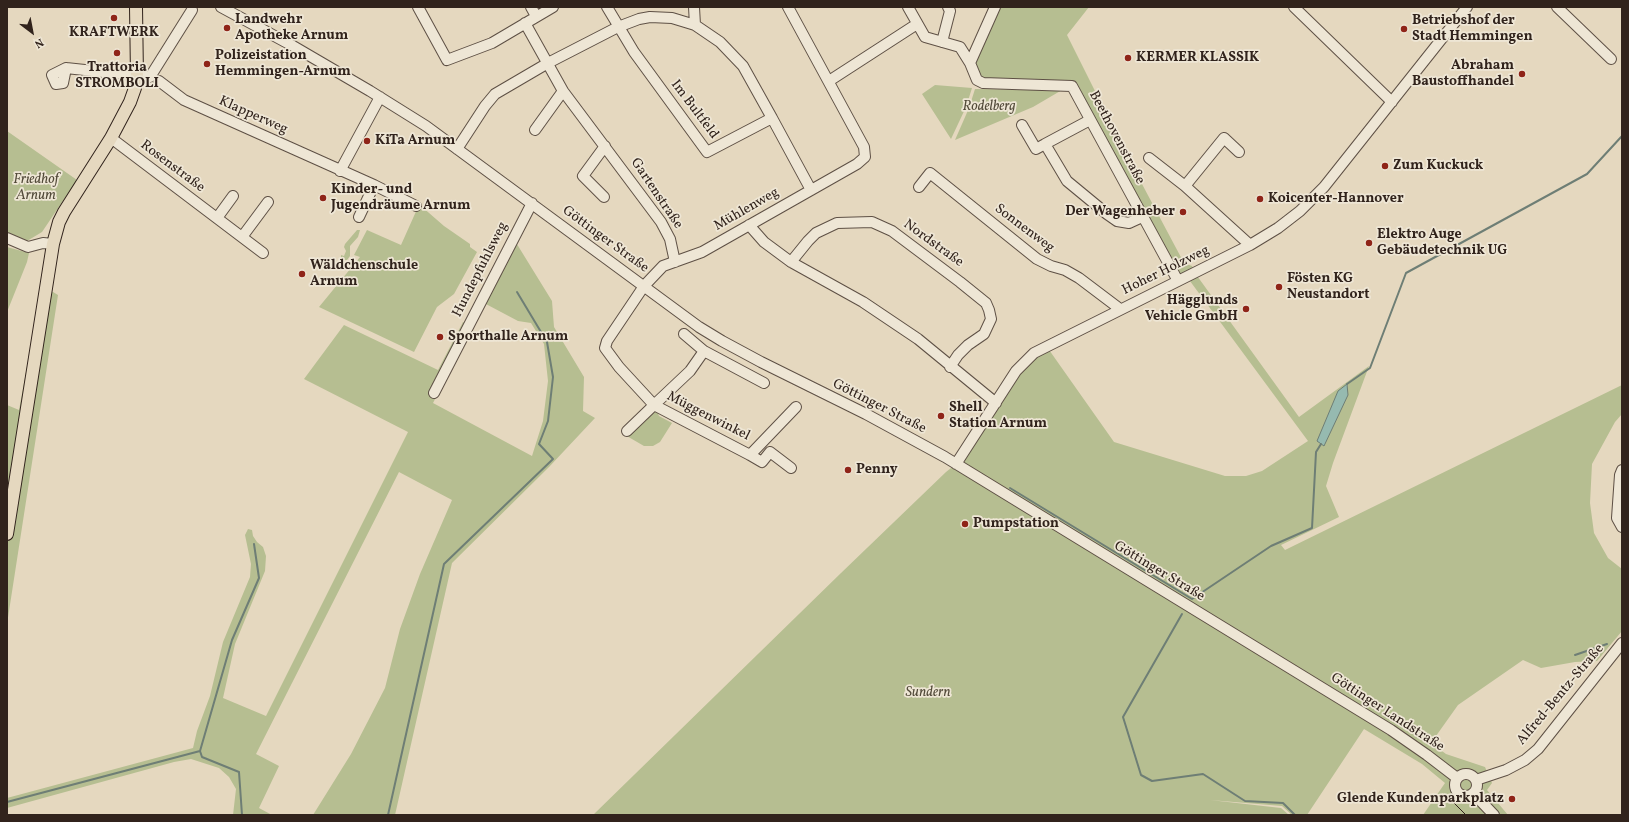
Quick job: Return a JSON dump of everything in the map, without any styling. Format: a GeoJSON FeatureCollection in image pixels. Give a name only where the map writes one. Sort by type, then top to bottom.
{"type":"FeatureCollection","features":[{"type":"Feature","properties":{"kind":"main road"},"geometry":{"type":"LineString","coordinates":[[7,534],[53,244],[59,222],[64,212],[111,138],[130,102],[135,88],[137,77],[136,7]]}},
{"type":"Feature","properties":{"kind":"street","name":"Göttinger Straße"},"geometry":{"type":"LineString","coordinates":[[221,7],[380,97],[457,149],[699,326],[722,341],[876,420],[956,464],[1299,674]]}},
{"type":"Feature","properties":{"kind":"street"},"geometry":{"type":"LineString","coordinates":[[418,7],[447,60],[492,43],[553,7]]}},
{"type":"Feature","properties":{"kind":"street"},"geometry":{"type":"LineString","coordinates":[[531,7],[536,16]]}},
{"type":"Feature","properties":{"kind":"street","name":"Im Bultfeld"},"geometry":{"type":"LineString","coordinates":[[607,7],[634,52],[707,152],[772,118]]}},
{"type":"Feature","properties":{"kind":"street"},"geometry":{"type":"LineString","coordinates":[[694,7],[696,26]]}},
{"type":"Feature","properties":{"kind":"street"},"geometry":{"type":"LineString","coordinates":[[788,7],[829,81],[918,24]]}},
{"type":"Feature","properties":{"kind":"street","name":"Beethovenstraße"},"geometry":{"type":"LineString","coordinates":[[908,7],[925,37],[960,46],[970,63],[977,80],[983,83],[1072,86],[1178,281]]}},
{"type":"Feature","properties":{"kind":"street"},"geometry":{"type":"LineString","coordinates":[[942,42],[950,11],[948,7]]}},
{"type":"Feature","properties":{"kind":"street"},"geometry":{"type":"LineString","coordinates":[[970,63],[995,7]]}},
{"type":"Feature","properties":{"kind":"street"},"geometry":{"type":"LineString","coordinates":[[1294,7],[1392,102]]}},
{"type":"Feature","properties":{"kind":"street","name":"Hoher Holzweg"},"geometry":{"type":"LineString","coordinates":[[956,464],[1016,371],[1034,353],[1250,245],[1278,228],[1300,212],[1324,187],[1467,7]]}},
{"type":"Feature","properties":{"kind":"street"},"geometry":{"type":"LineString","coordinates":[[1557,7],[1611,59]]}},
{"type":"Feature","properties":{"kind":"street"},"geometry":{"type":"LineString","coordinates":[[66,68],[137,77],[150,77],[192,10]]}},
{"type":"Feature","properties":{"kind":"street"},"geometry":{"type":"LineString","coordinates":[[457,149],[485,106],[495,94],[618,26],[639,19],[661,17],[672,18],[696,26],[720,42],[743,66],[812,190]]}},
{"type":"Feature","properties":{"kind":"street","name":"Gartenstraße"},"geometry":{"type":"LineString","coordinates":[[525,23],[563,91],[661,222],[670,239],[675,262]]}},
{"type":"Feature","properties":{"kind":"street","name":"Klapperweg"},"geometry":{"type":"LineString","coordinates":[[159,81],[184,100],[374,185],[416,206]]}},
{"type":"Feature","properties":{"kind":"street","name":"Mühlenweg"},"geometry":{"type":"LineString","coordinates":[[644,286],[663,266],[702,252],[857,164],[865,157],[864,147],[829,81]]}},
{"type":"Feature","properties":{"kind":"street"},"geometry":{"type":"LineString","coordinates":[[535,130],[563,91]]}},
{"type":"Feature","properties":{"kind":"street"},"geometry":{"type":"LineString","coordinates":[[340,171],[380,97]]}},
{"type":"Feature","properties":{"kind":"street"},"geometry":{"type":"LineString","coordinates":[[1022,125],[1036,150],[1090,120]]}},
{"type":"Feature","properties":{"kind":"street","name":"Rosenstraße"},"geometry":{"type":"LineString","coordinates":[[111,138],[263,253]]}},
{"type":"Feature","properties":{"kind":"street"},"geometry":{"type":"LineString","coordinates":[[1185,186],[1224,138],[1239,152]]}},
{"type":"Feature","properties":{"kind":"street"},"geometry":{"type":"LineString","coordinates":[[1045,144],[1067,181],[1107,214],[1117,221],[1129,223],[1142,216]]}},
{"type":"Feature","properties":{"kind":"street"},"geometry":{"type":"LineString","coordinates":[[604,197],[583,176],[605,146]]}},
{"type":"Feature","properties":{"kind":"street"},"geometry":{"type":"LineString","coordinates":[[1149,158],[1185,186],[1250,245]]}},
{"type":"Feature","properties":{"kind":"street","name":"Sonnenweg"},"geometry":{"type":"LineString","coordinates":[[919,187],[930,173],[1037,259],[1051,266],[1065,270],[1079,278],[1120,309]]}},
{"type":"Feature","properties":{"kind":"street"},"geometry":{"type":"LineString","coordinates":[[359,217],[374,185]]}},
{"type":"Feature","properties":{"kind":"street"},"geometry":{"type":"LineString","coordinates":[[217,218],[233,196]]}},
{"type":"Feature","properties":{"kind":"street"},"geometry":{"type":"LineString","coordinates":[[242,236],[268,202]]}},
{"type":"Feature","properties":{"kind":"street","name":"Hundepfuhlsweg"},"geometry":{"type":"LineString","coordinates":[[434,393],[532,203]]}},
{"type":"Feature","properties":{"kind":"street","name":"Nordstraße"},"geometry":{"type":"LineString","coordinates":[[791,262],[816,233],[837,223],[872,222],[892,231],[964,285],[986,303],[989,310],[991,319],[984,334],[968,345],[958,355],[950,367]]}},
{"type":"Feature","properties":{"kind":"street"},"geometry":{"type":"LineString","coordinates":[[749,225],[764,242],[791,262],[863,302],[918,339],[950,367],[996,403]]}},
{"type":"Feature","properties":{"kind":"street"},"geometry":{"type":"LineString","coordinates":[[7,238],[28,247],[42,243],[53,244]]}},
{"type":"Feature","properties":{"kind":"street","name":"Müggenwinkel"},"geometry":{"type":"LineString","coordinates":[[644,286],[607,341],[606,348],[619,367],[654,405],[762,462],[770,452]]}},
{"type":"Feature","properties":{"kind":"street"},"geometry":{"type":"LineString","coordinates":[[684,334],[704,351],[764,383]]}},
{"type":"Feature","properties":{"kind":"street","name":"Müggenwinkel"},"geometry":{"type":"LineString","coordinates":[[626,431],[690,371],[704,351]]}},
{"type":"Feature","properties":{"kind":"street","name":"Müggenwinkel"},"geometry":{"type":"LineString","coordinates":[[750,455],[796,408]]}},
{"type":"Feature","properties":{"kind":"street","name":"Müggenwinkel"},"geometry":{"type":"LineString","coordinates":[[761,444],[791,468]]}},
{"type":"Feature","properties":{"kind":"street"},"geometry":{"type":"LineString","coordinates":[[1622,470],[1620,475],[1617,518],[1622,527]]}},
{"type":"Feature","properties":{"kind":"street","name":"Alfred-Bentz-Straße"},"geometry":{"type":"LineString","coordinates":[[1476,780],[1506,770],[1525,760],[1538,749],[1622,643]]}},
{"type":"Feature","properties":{"kind":"street","name":"Göttinger Landstraße"},"geometry":{"type":"LineString","coordinates":[[1299,674],[1391,730],[1428,755],[1457,778]]}},
{"type":"Feature","properties":{"kind":"street"},"geometry":{"type":"LineString","coordinates":[[1469,774],[1476,780],[1476,788],[1473,793],[1466,796],[1460,794],[1455,785],[1457,778],[1460,775],[1469,774]]}},
{"type":"Feature","properties":{"kind":"street"},"geometry":{"type":"LineString","coordinates":[[1473,793],[1494,815]]}},
{"type":"Feature","properties":{"kind":"green space","name":"Sundern"},"geometry":{"type":"Polygon","coordinates":[[[995,7],[1089,7],[1067,35],[1134,169],[1184,263],[1192,266],[1195,273],[1299,417],[1369,366],[1326,486],[1339,517],[1281,545],[1285,550],[1622,385],[1622,414],[1615,422],[1592,464],[1590,503],[1594,533],[1608,558],[1622,569],[1622,631],[1597,661],[1575,662],[1541,668],[1523,660],[1458,705],[1431,743],[1446,754],[1485,767],[1492,783],[1487,790],[1508,815],[1423,815],[1445,783],[1422,764],[1364,729],[1307,815],[1292,815],[1282,806],[1210,800],[1281,808],[1289,815],[593,815],[841,573],[956,464],[1016,371],[1047,347],[1114,442],[1225,476],[1246,476],[1262,471],[1308,441],[1187,277],[1178,281],[1072,86],[983,83],[970,63],[995,7]]]}},
{"type":"Feature","properties":{"kind":"green space"},"geometry":{"type":"Polygon","coordinates":[[[935,85],[972,88],[966,107],[951,139],[922,94],[935,85]]]}},
{"type":"Feature","properties":{"kind":"green space","name":"Rodelberg"},"geometry":{"type":"Polygon","coordinates":[[[975,89],[1062,90],[1033,107],[955,140],[969,108],[975,89]]]}},
{"type":"Feature","properties":{"kind":"green space","name":"Friedhof Arnum"},"geometry":{"type":"Polygon","coordinates":[[[7,131],[77,180],[42,232],[27,241],[7,233],[7,131]]]}},
{"type":"Feature","properties":{"kind":"green space"},"geometry":{"type":"Polygon","coordinates":[[[421,206],[444,226],[470,244],[470,247],[477,252],[454,294],[437,307],[414,352],[319,307],[360,257],[354,255],[367,230],[401,245],[418,207],[421,206]]]}},
{"type":"Feature","properties":{"kind":"green space"},"geometry":{"type":"Polygon","coordinates":[[[357,230],[360,230],[358,237],[350,246],[350,256],[347,260],[341,260],[341,255],[344,256],[346,251],[344,247],[345,244],[357,230]]]}},
{"type":"Feature","properties":{"kind":"green space"},"geometry":{"type":"Polygon","coordinates":[[[515,241],[552,301],[554,327],[584,377],[583,411],[595,418],[549,467],[452,563],[395,815],[313,815],[351,754],[385,688],[400,629],[420,574],[452,500],[399,472],[256,754],[279,766],[259,808],[272,815],[233,815],[236,789],[229,777],[219,768],[191,759],[174,762],[7,808],[7,798],[193,748],[197,731],[210,696],[223,642],[250,577],[251,564],[245,535],[248,529],[252,530],[253,536],[263,547],[266,556],[265,571],[235,644],[223,698],[266,716],[408,432],[304,379],[344,325],[438,370],[463,322],[465,323],[447,376],[433,403],[532,456],[543,421],[548,381],[544,344],[531,323],[518,321],[484,303],[515,241]]]}},
{"type":"Feature","properties":{"kind":"green space"},"geometry":{"type":"Polygon","coordinates":[[[7,247],[29,253],[27,262],[7,312],[7,247]]]}},
{"type":"Feature","properties":{"kind":"green space"},"geometry":{"type":"Polygon","coordinates":[[[41,291],[53,292],[58,295],[7,624],[7,405],[19,410],[41,291]]]}},
{"type":"Feature","properties":{"kind":"green space"},"geometry":{"type":"Polygon","coordinates":[[[650,411],[657,411],[659,416],[672,423],[660,442],[653,446],[644,446],[625,435],[650,411]]]}},
{"type":"Feature","properties":{"kind":"water"},"geometry":{"type":"Polygon","coordinates":[[[1347,384],[1348,395],[1324,446],[1317,441],[1338,391],[1347,384]]]}},
{"type":"Feature","properties":{"kind":"waterway"},"geometry":{"type":"LineString","coordinates":[[1347,384],[1370,368],[1406,273],[1587,174],[1622,136]]}},
{"type":"Feature","properties":{"kind":"waterway"},"geometry":{"type":"LineString","coordinates":[[388,815],[444,564],[553,459],[539,444],[548,421],[553,377],[547,342],[517,292]]}},
{"type":"Feature","properties":{"kind":"waterway"},"geometry":{"type":"LineString","coordinates":[[1010,488],[1192,599],[1271,546],[1312,528],[1316,452],[1321,444]]}},
{"type":"Feature","properties":{"kind":"waterway"},"geometry":{"type":"LineString","coordinates":[[242,815],[239,772],[202,757],[200,751],[232,640],[259,578],[254,544]]}},
{"type":"Feature","properties":{"kind":"waterway"},"geometry":{"type":"LineString","coordinates":[[1182,614],[1123,717],[1141,775],[1152,781],[1203,774],[1245,801],[1283,803],[1295,815]]}},
{"type":"Feature","properties":{"kind":"waterway"},"geometry":{"type":"LineString","coordinates":[[1575,655],[1607,644]]}},
{"type":"Feature","properties":{"kind":"waterway"},"geometry":{"type":"LineString","coordinates":[[7,802],[200,751]]}},
{"type":"Feature","properties":{"kind":"tram line"},"geometry":{"type":"LineString","coordinates":[[1448,797],[1466,815]]}},
{"type":"Feature","properties":{"kind":"place","name":"KRAFTWERK"},"geometry":{"type":"Point","coordinates":[114,18]}},
{"type":"Feature","properties":{"kind":"place","name":"Landwehr Apotheke Arnum"},"geometry":{"type":"Point","coordinates":[227,28]}},
{"type":"Feature","properties":{"kind":"place","name":"Betriebshof der Stadt Hemmingen"},"geometry":{"type":"Point","coordinates":[1404,29]}},
{"type":"Feature","properties":{"kind":"place","name":"Trattoria STROMBOLI"},"geometry":{"type":"Point","coordinates":[117,53]}},
{"type":"Feature","properties":{"kind":"place","name":"KERMER KLASSIK"},"geometry":{"type":"Point","coordinates":[1128,58]}},
{"type":"Feature","properties":{"kind":"place","name":"Polizeistation Hemmingen-Arnum"},"geometry":{"type":"Point","coordinates":[207,64]}},
{"type":"Feature","properties":{"kind":"place","name":"Abraham Baustoffhandel"},"geometry":{"type":"Point","coordinates":[1522,74]}},
{"type":"Feature","properties":{"kind":"place","name":"KiTa Arnum"},"geometry":{"type":"Point","coordinates":[367,141]}},
{"type":"Feature","properties":{"kind":"place","name":"Zum Kuckuck"},"geometry":{"type":"Point","coordinates":[1385,166]}},
{"type":"Feature","properties":{"kind":"place","name":"Kinder- und Jugendräume Arnum"},"geometry":{"type":"Point","coordinates":[323,198]}},
{"type":"Feature","properties":{"kind":"place","name":"Koicenter-Hannover"},"geometry":{"type":"Point","coordinates":[1260,199]}},
{"type":"Feature","properties":{"kind":"place","name":"Der Wagenheber"},"geometry":{"type":"Point","coordinates":[1183,212]}},
{"type":"Feature","properties":{"kind":"place","name":"Elektro Auge Gebäudetechnik UG"},"geometry":{"type":"Point","coordinates":[1369,243]}},
{"type":"Feature","properties":{"kind":"place","name":"Wäldchenschule Arnum"},"geometry":{"type":"Point","coordinates":[302,274]}},
{"type":"Feature","properties":{"kind":"place","name":"Fösten KG Neustandort"},"geometry":{"type":"Point","coordinates":[1279,287]}},
{"type":"Feature","properties":{"kind":"place","name":"Hägglunds Vehicle GmbH"},"geometry":{"type":"Point","coordinates":[1246,309]}},
{"type":"Feature","properties":{"kind":"place","name":"Sporthalle Arnum"},"geometry":{"type":"Point","coordinates":[440,337]}},
{"type":"Feature","properties":{"kind":"place","name":"Shell Station Arnum"},"geometry":{"type":"Point","coordinates":[941,416]}},
{"type":"Feature","properties":{"kind":"place","name":"Penny"},"geometry":{"type":"Point","coordinates":[848,470]}},
{"type":"Feature","properties":{"kind":"place","name":"Pumpstation"},"geometry":{"type":"Point","coordinates":[965,524]}},
{"type":"Feature","properties":{"kind":"place","name":"Glende Kundenparkplatz"},"geometry":{"type":"Point","coordinates":[1512,799]}}]}
